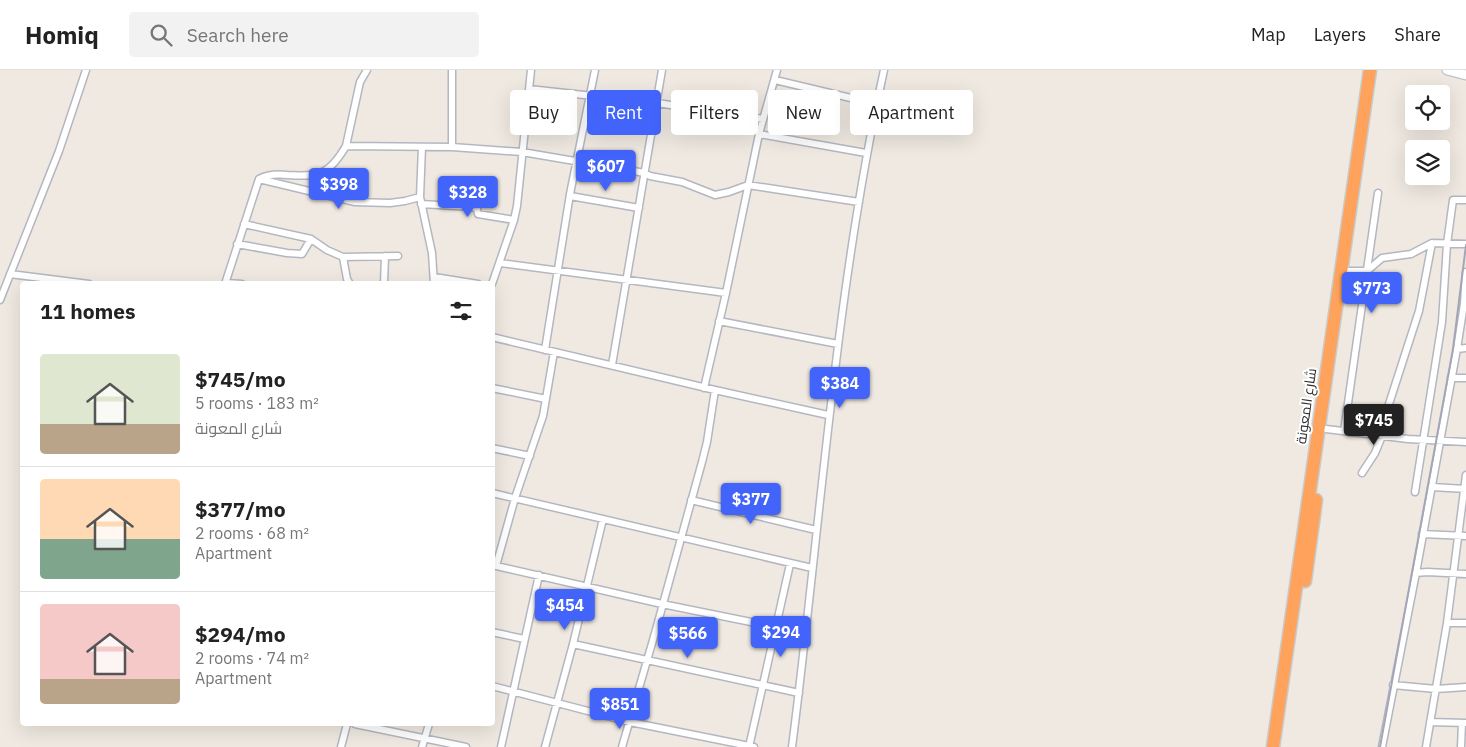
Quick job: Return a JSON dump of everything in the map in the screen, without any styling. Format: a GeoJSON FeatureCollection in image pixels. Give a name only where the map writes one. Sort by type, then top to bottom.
{"type":"FeatureCollection","features":[{"type":"Feature","properties":{"kind":"highway","name":"شارع المعونة"},"geometry":{"type":"LineString","coordinates":[[1273,747],[1370,70]]}},
{"type":"Feature","properties":{"kind":"highway","name":"شارع المعونة"},"geometry":{"type":"LineString","coordinates":[[1281,747],[1377,70]]}},
{"type":"Feature","properties":{"kind":"street"},"geometry":{"type":"LineString","coordinates":[[0,300],[59,151],[86,70]]}},
{"type":"Feature","properties":{"kind":"street"},"geometry":{"type":"LineString","coordinates":[[259,179],[271,175],[315,175],[332,166],[346,146],[360,82],[368,70]]}},
{"type":"Feature","properties":{"kind":"street"},"geometry":{"type":"LineString","coordinates":[[452,70],[452,148]]}},
{"type":"Feature","properties":{"kind":"street"},"geometry":{"type":"LineString","coordinates":[[493,281],[514,220],[531,70]]}},
{"type":"Feature","properties":{"kind":"street"},"geometry":{"type":"LineString","coordinates":[[591,90],[596,70]]}},
{"type":"Feature","properties":{"kind":"street"},"geometry":{"type":"LineString","coordinates":[[659,90],[662,70]]}},
{"type":"Feature","properties":{"kind":"street"},"geometry":{"type":"LineString","coordinates":[[704,388],[759,134],[778,70]]}},
{"type":"Feature","properties":{"kind":"street"},"geometry":{"type":"LineString","coordinates":[[879,90],[884,70]]}},
{"type":"Feature","properties":{"kind":"street"},"geometry":{"type":"LineString","coordinates":[[1447,70],[1466,75]]}},
{"type":"Feature","properties":{"kind":"street"},"geometry":{"type":"LineString","coordinates":[[775,80],[850,98]]}},
{"type":"Feature","properties":{"kind":"street"},"geometry":{"type":"LineString","coordinates":[[529,89],[587,95]]}},
{"type":"Feature","properties":{"kind":"street"},"geometry":{"type":"LineString","coordinates":[[661,104],[763,119]]}},
{"type":"Feature","properties":{"kind":"street"},"geometry":{"type":"LineString","coordinates":[[545,350],[556,270],[587,110]]}},
{"type":"Feature","properties":{"kind":"street"},"geometry":{"type":"LineString","coordinates":[[759,134],[866,153]]}},
{"type":"Feature","properties":{"kind":"street"},"geometry":{"type":"LineString","coordinates":[[612,365],[652,135]]}},
{"type":"Feature","properties":{"kind":"street"},"geometry":{"type":"LineString","coordinates":[[792,747],[806,633],[828,415],[858,202],[870,135]]}},
{"type":"Feature","properties":{"kind":"street"},"geometry":{"type":"LineString","coordinates":[[346,146],[452,148],[522,152],[645,173],[650,176],[682,182],[715,195],[748,185],[858,202]]}},
{"type":"Feature","properties":{"kind":"street"},"geometry":{"type":"LineString","coordinates":[[422,147],[421,201],[429,239],[434,280]]}},
{"type":"Feature","properties":{"kind":"street"},"geometry":{"type":"LineString","coordinates":[[259,179],[355,202],[390,203],[421,201],[472,207],[477,209],[478,214],[514,220]]}},
{"type":"Feature","properties":{"kind":"street"},"geometry":{"type":"LineString","coordinates":[[227,281],[259,179]]}},
{"type":"Feature","properties":{"kind":"street"},"geometry":{"type":"LineString","coordinates":[[1344,431],[1378,194]]}},
{"type":"Feature","properties":{"kind":"street"},"geometry":{"type":"LineString","coordinates":[[570,196],[639,208]]}},
{"type":"Feature","properties":{"kind":"street"},"geometry":{"type":"LineString","coordinates":[[1415,492],[1442,322],[1447,244],[1453,200],[1466,200]]}},
{"type":"Feature","properties":{"kind":"street"},"geometry":{"type":"LineString","coordinates":[[244,224],[311,239],[327,250],[343,257],[398,256]]}},
{"type":"Feature","properties":{"kind":"street"},"geometry":{"type":"LineString","coordinates":[[237,244],[302,254],[311,239]]}},
{"type":"Feature","properties":{"kind":"street"},"geometry":{"type":"LineString","coordinates":[[1349,271],[1367,271],[1382,258],[1411,254],[1432,243],[1466,244]]}},
{"type":"Feature","properties":{"kind":"street"},"geometry":{"type":"LineString","coordinates":[[1362,474],[1375,453],[1382,436],[1388,407],[1419,311],[1432,243]]}},
{"type":"Feature","properties":{"kind":"street"},"geometry":{"type":"LineString","coordinates":[[384,281],[385,256]]}},
{"type":"Feature","properties":{"kind":"street"},"geometry":{"type":"LineString","coordinates":[[343,257],[348,281]]}},
{"type":"Feature","properties":{"kind":"street"},"geometry":{"type":"LineString","coordinates":[[500,263],[726,293]]}},
{"type":"Feature","properties":{"kind":"street"},"geometry":{"type":"LineString","coordinates":[[1382,747],[1465,304],[1466,272]]}},
{"type":"Feature","properties":{"kind":"street"},"geometry":{"type":"LineString","coordinates":[[10,274],[65,281]]}},
{"type":"Feature","properties":{"kind":"street"},"geometry":{"type":"LineString","coordinates":[[719,321],[838,344]]}},
{"type":"Feature","properties":{"kind":"street"},"geometry":{"type":"LineString","coordinates":[[495,339],[828,415]]}},
{"type":"Feature","properties":{"kind":"street"},"geometry":{"type":"LineString","coordinates":[[1457,349],[1466,348]]}},
{"type":"Feature","properties":{"kind":"street"},"geometry":{"type":"LineString","coordinates":[[495,562],[543,416],[554,352]]}},
{"type":"Feature","properties":{"kind":"street"},"geometry":{"type":"LineString","coordinates":[[1451,378],[1466,378]]}},
{"type":"Feature","properties":{"kind":"street"},"geometry":{"type":"LineString","coordinates":[[495,389],[546,399]]}},
{"type":"Feature","properties":{"kind":"street"},"geometry":{"type":"LineString","coordinates":[[622,747],[648,661],[707,442],[715,390]]}},
{"type":"Feature","properties":{"kind":"street"},"geometry":{"type":"LineString","coordinates":[[1326,429],[1424,440],[1466,442]]}},
{"type":"Feature","properties":{"kind":"street"},"geometry":{"type":"LineString","coordinates":[[495,449],[530,456]]}},
{"type":"Feature","properties":{"kind":"street"},"geometry":{"type":"LineString","coordinates":[[1426,747],[1454,573],[1462,536],[1466,475]]}},
{"type":"Feature","properties":{"kind":"street"},"geometry":{"type":"LineString","coordinates":[[1431,488],[1465,489]]}},
{"type":"Feature","properties":{"kind":"street"},"geometry":{"type":"LineString","coordinates":[[495,494],[681,539],[812,568]]}},
{"type":"Feature","properties":{"kind":"street"},"geometry":{"type":"LineString","coordinates":[[691,500],[816,530]]}},
{"type":"Feature","properties":{"kind":"street"},"geometry":{"type":"LineString","coordinates":[[545,747],[573,644],[603,519]]}},
{"type":"Feature","properties":{"kind":"street"},"geometry":{"type":"LineString","coordinates":[[1422,534],[1462,536]]}},
{"type":"Feature","properties":{"kind":"street"},"geometry":{"type":"LineString","coordinates":[[495,687],[630,722],[751,747],[790,564]]}},
{"type":"Feature","properties":{"kind":"street"},"geometry":{"type":"LineString","coordinates":[[495,565],[662,604],[806,633]]}},
{"type":"Feature","properties":{"kind":"street"},"geometry":{"type":"LineString","coordinates":[[1416,573],[1466,574]]}},
{"type":"Feature","properties":{"kind":"street"},"geometry":{"type":"LineString","coordinates":[[501,747],[539,575]]}},
{"type":"Feature","properties":{"kind":"street"},"geometry":{"type":"LineString","coordinates":[[1447,623],[1466,623]]}},
{"type":"Feature","properties":{"kind":"street"},"geometry":{"type":"LineString","coordinates":[[495,633],[524,639]]}},
{"type":"Feature","properties":{"kind":"street"},"geometry":{"type":"LineString","coordinates":[[573,644],[799,693]]}},
{"type":"Feature","properties":{"kind":"street"},"geometry":{"type":"LineString","coordinates":[[1393,685],[1436,689],[1466,687]]}},
{"type":"Feature","properties":{"kind":"street"},"geometry":{"type":"LineString","coordinates":[[1430,722],[1464,723],[1461,747]]}},
{"type":"Feature","properties":{"kind":"street"},"geometry":{"type":"LineString","coordinates":[[341,747],[346,726]]}},
{"type":"Feature","properties":{"kind":"street"},"geometry":{"type":"LineString","coordinates":[[365,726],[466,747]]}},
{"type":"Feature","properties":{"kind":"street"},"geometry":{"type":"LineString","coordinates":[[422,747],[428,726]]}},
{"type":"Feature","properties":{"kind":"railway"},"geometry":{"type":"LineString","coordinates":[[1380,747],[1453,349],[1466,245]]}}]}
